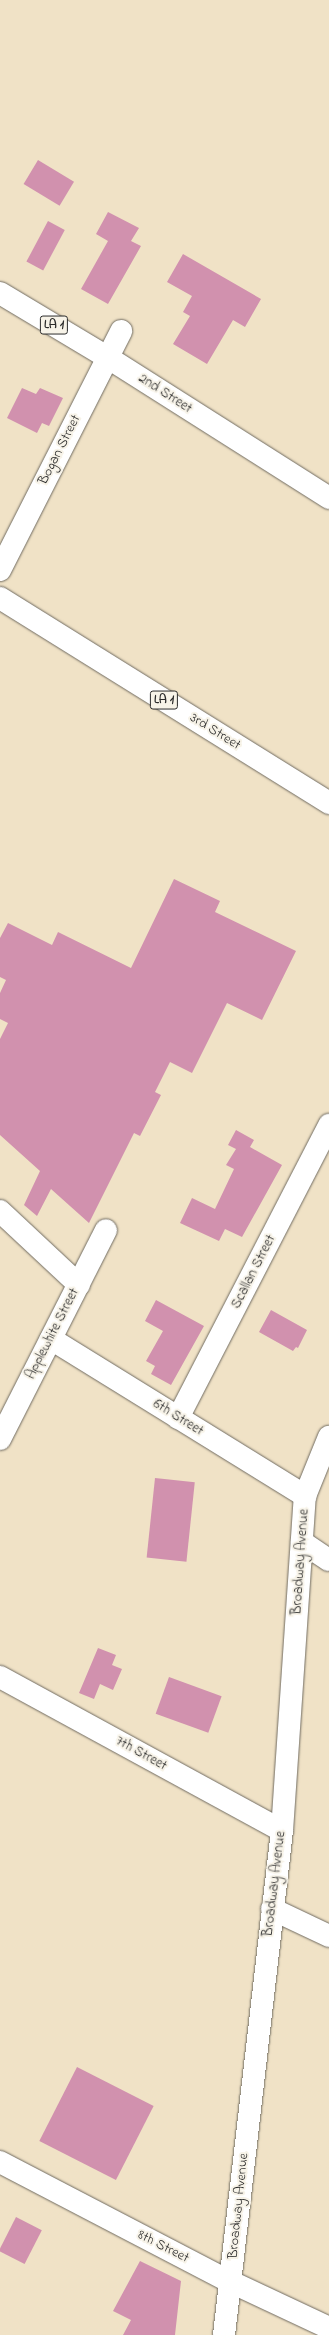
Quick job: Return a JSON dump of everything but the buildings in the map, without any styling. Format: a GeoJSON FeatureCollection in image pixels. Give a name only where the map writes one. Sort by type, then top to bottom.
{"type":"FeatureCollection","features":[{"type":"Feature","properties":{"kind":"street","name":"2nd Street"},"geometry":{"type":"LineString","coordinates":[[0,293],[107,357],[329,498]]}},
{"type":"Feature","properties":{"kind":"street","name":"Bogan Street"},"geometry":{"type":"LineString","coordinates":[[0,570],[120,330]]}},
{"type":"Feature","properties":{"kind":"street","name":"3rd Street"},"geometry":{"type":"LineString","coordinates":[[0,598],[329,803]]}},
{"type":"Feature","properties":{"kind":"street","name":"Scallan Street"},"geometry":{"type":"LineString","coordinates":[[178,1418],[329,1125]]}},
{"type":"Feature","properties":{"kind":"street"},"geometry":{"type":"LineString","coordinates":[[0,1211],[79,1284]]}},
{"type":"Feature","properties":{"kind":"street","name":"Applewhite Street"},"geometry":{"type":"LineString","coordinates":[[0,1438],[106,1230]]}},
{"type":"Feature","properties":{"kind":"street","name":"6th Street"},"geometry":{"type":"LineString","coordinates":[[51,1339],[305,1496]]}},
{"type":"Feature","properties":{"kind":"street","name":"Broadway Avenue"},"geometry":{"type":"LineString","coordinates":[[224,2335],[282,1831],[305,1496],[329,1437]]}},
{"type":"Feature","properties":{"kind":"street"},"geometry":{"type":"LineString","coordinates":[[302,1542],[329,1560]]}},
{"type":"Feature","properties":{"kind":"street","name":"7th Street"},"geometry":{"type":"LineString","coordinates":[[0,1677],[282,1831]]}},
{"type":"Feature","properties":{"kind":"street"},"geometry":{"type":"LineString","coordinates":[[272,1909],[329,1936]]}},
{"type":"Feature","properties":{"kind":"street","name":"8th Street"},"geometry":{"type":"LineString","coordinates":[[0,2162],[231,2282],[329,2328]]}}]}
